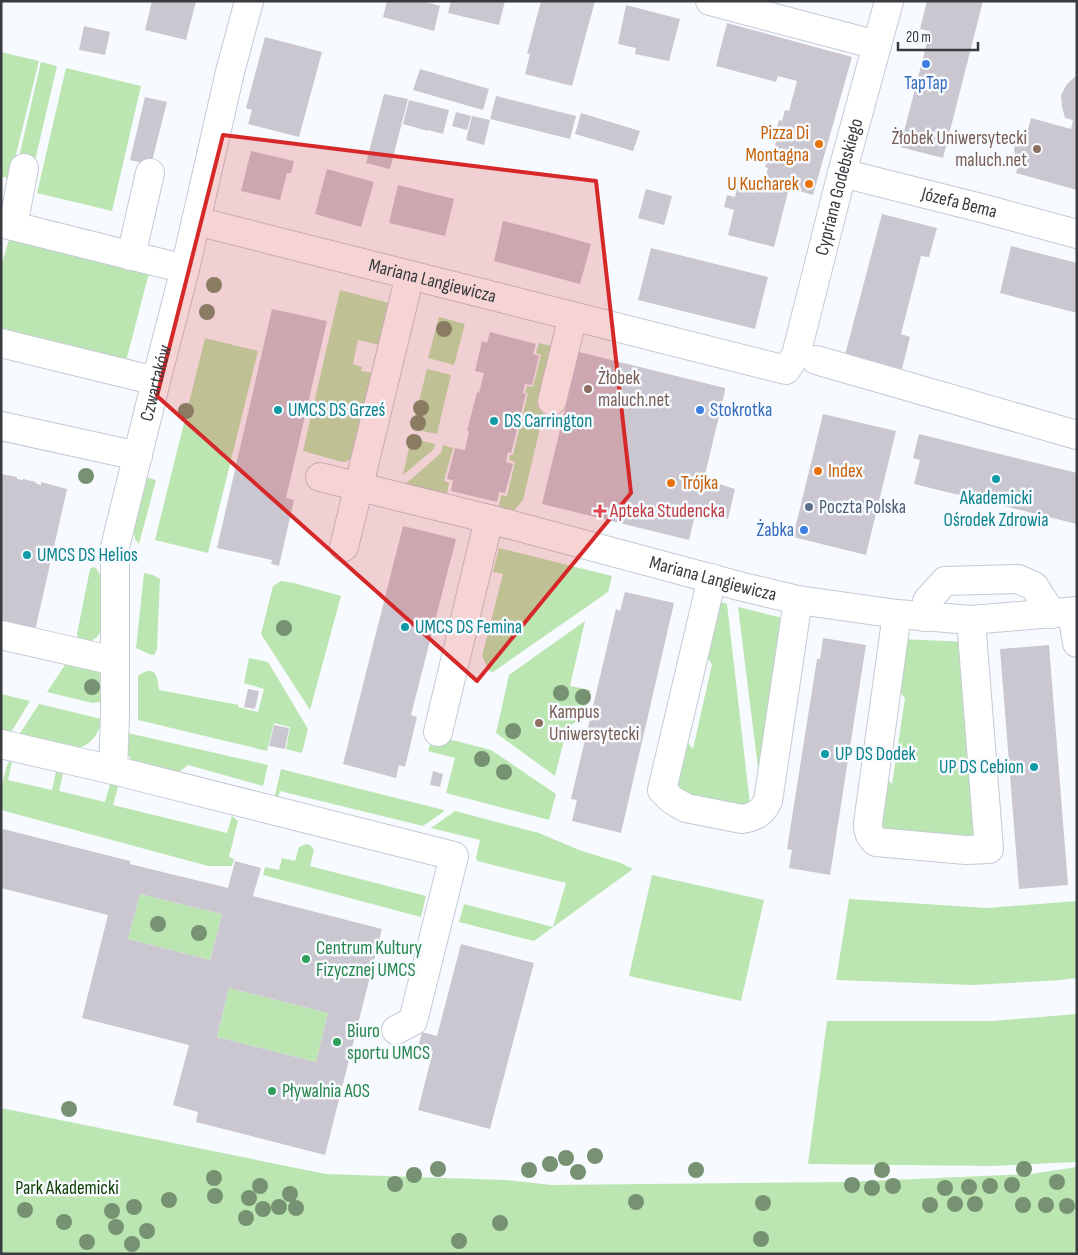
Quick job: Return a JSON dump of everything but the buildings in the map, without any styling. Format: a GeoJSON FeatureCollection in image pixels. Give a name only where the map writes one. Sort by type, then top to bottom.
{"type":"FeatureCollection","features":[{"type":"Feature","properties":{"kind":"street","name":"Czwartaków"},"geometry":{"type":"LineString","coordinates":[[114,770],[115,548],[185,269],[230,72],[249,1]]}},
{"type":"Feature","properties":{"kind":"street"},"geometry":{"type":"LineString","coordinates":[[710,1],[877,46]]}},
{"type":"Feature","properties":{"kind":"street","name":"Cypriana Godebskiego"},"geometry":{"type":"LineString","coordinates":[[786,370],[796,355],[842,173],[889,1]]}},
{"type":"Feature","properties":{"kind":"street"},"geometry":{"type":"LineString","coordinates":[[24,168],[7,225],[185,269]]}},
{"type":"Feature","properties":{"kind":"street"},"geometry":{"type":"LineString","coordinates":[[131,256],[150,173]]}},
{"type":"Feature","properties":{"kind":"street","name":"Józefa Bema"},"geometry":{"type":"LineString","coordinates":[[842,173],[1077,234]]}},
{"type":"Feature","properties":{"kind":"street","name":"Mariana Langiewicza"},"geometry":{"type":"LineString","coordinates":[[196,221],[786,370]]}},
{"type":"Feature","properties":{"kind":"street"},"geometry":{"type":"LineString","coordinates":[[344,546],[410,275]]}},
{"type":"Feature","properties":{"kind":"street"},"geometry":{"type":"LineString","coordinates":[[552,402],[573,316]]}},
{"type":"Feature","properties":{"kind":"street"},"geometry":{"type":"LineString","coordinates":[[1,343],[156,382]]}},
{"type":"Feature","properties":{"kind":"street"},"geometry":{"type":"LineString","coordinates":[[816,360],[1077,435]]}},
{"type":"Feature","properties":{"kind":"street"},"geometry":{"type":"LineString","coordinates":[[1,426],[138,456]]}},
{"type":"Feature","properties":{"kind":"street","name":"Mariana Langiewicza"},"geometry":{"type":"LineString","coordinates":[[320,477],[798,600],[897,614],[971,620],[1069,614]]}},
{"type":"Feature","properties":{"kind":"street"},"geometry":{"type":"LineString","coordinates":[[438,732],[488,519]]}},
{"type":"Feature","properties":{"kind":"street"},"geometry":{"type":"LineString","coordinates":[[712,578],[662,790],[672,800],[686,808],[742,819],[751,818],[764,809],[768,801],[798,600]]}},
{"type":"Feature","properties":{"kind":"street"},"geometry":{"type":"LineString","coordinates":[[925,617],[927,601],[945,581],[1018,579],[1034,586],[1069,614],[1077,643]]}},
{"type":"Feature","properties":{"kind":"street"},"geometry":{"type":"LineString","coordinates":[[897,614],[868,832],[876,842],[966,850],[989,849],[971,620]]}},
{"type":"Feature","properties":{"kind":"street"},"geometry":{"type":"LineString","coordinates":[[1,636],[115,661]]}},
{"type":"Feature","properties":{"kind":"street"},"geometry":{"type":"LineString","coordinates":[[1,744],[114,770],[454,856],[413,1021],[396,1030]]}},
{"type":"Feature","properties":{"kind":"highlighted area"},"geometry":{"type":"Polygon","coordinates":[[[223,135],[596,181],[631,493],[477,681],[157,396],[223,135]]]}},
{"type":"Feature","properties":{"kind":"green space"},"geometry":{"type":"Polygon","coordinates":[[[1,52],[39,61],[10,179],[1,176],[1,52]]]}},
{"type":"Feature","properties":{"kind":"green space"},"geometry":{"type":"Polygon","coordinates":[[[41,62],[57,66],[34,165],[18,161],[41,62]]]}},
{"type":"Feature","properties":{"kind":"green space"},"geometry":{"type":"Polygon","coordinates":[[[66,68],[141,86],[112,211],[37,193],[66,68]]]}},
{"type":"Feature","properties":{"kind":"green space"},"geometry":{"type":"Polygon","coordinates":[[[10,236],[150,269],[125,365],[1,336],[1,267],[10,236]]]}},
{"type":"Feature","properties":{"kind":"green space"},"geometry":{"type":"Polygon","coordinates":[[[340,290],[389,303],[380,345],[358,340],[353,364],[362,367],[361,371],[372,373],[352,458],[346,462],[303,451],[340,290]]]}},
{"type":"Feature","properties":{"kind":"green space"},"geometry":{"type":"Polygon","coordinates":[[[439,317],[465,324],[454,365],[428,358],[439,317]]]}},
{"type":"Feature","properties":{"kind":"green space"},"geometry":{"type":"Polygon","coordinates":[[[205,338],[258,351],[208,553],[155,540],[205,338]]]}},
{"type":"Feature","properties":{"kind":"green space"},"geometry":{"type":"Polygon","coordinates":[[[539,343],[559,348],[523,500],[512,513],[403,486],[441,453],[443,445],[453,448],[444,481],[449,483],[447,494],[499,506],[501,495],[507,496],[515,462],[509,460],[510,455],[513,455],[528,393],[525,393],[527,386],[533,387],[541,355],[536,353],[539,343]]]}},
{"type":"Feature","properties":{"kind":"green space"},"geometry":{"type":"Polygon","coordinates":[[[427,369],[451,375],[437,434],[412,429],[427,369]]]}},
{"type":"Feature","properties":{"kind":"green space"},"geometry":{"type":"Polygon","coordinates":[[[411,438],[435,444],[434,449],[403,475],[411,438]]]}},
{"type":"Feature","properties":{"kind":"green space"},"geometry":{"type":"Polygon","coordinates":[[[145,477],[156,480],[139,544],[135,539],[133,527],[145,477]]]}},
{"type":"Feature","properties":{"kind":"green space"},"geometry":{"type":"Polygon","coordinates":[[[499,548],[612,576],[608,592],[493,672],[489,671],[482,656],[503,574],[493,572],[499,548]]]}},
{"type":"Feature","properties":{"kind":"green space"},"geometry":{"type":"Polygon","coordinates":[[[96,568],[100,575],[102,628],[98,636],[89,643],[78,639],[77,634],[90,569],[96,568]]]}},
{"type":"Feature","properties":{"kind":"green space"},"geometry":{"type":"Polygon","coordinates":[[[144,573],[160,579],[157,648],[154,655],[136,648],[144,573]]]}},
{"type":"Feature","properties":{"kind":"green space"},"geometry":{"type":"Polygon","coordinates":[[[281,581],[341,596],[310,710],[261,634],[273,586],[281,581]]]}},
{"type":"Feature","properties":{"kind":"green space"},"geometry":{"type":"Polygon","coordinates":[[[713,600],[727,604],[750,804],[738,808],[677,791],[675,776],[683,737],[693,749],[712,664],[702,652],[713,600]]]}},
{"type":"Feature","properties":{"kind":"green space"},"geometry":{"type":"Polygon","coordinates":[[[738,607],[787,619],[761,792],[738,607]]]}},
{"type":"Feature","properties":{"kind":"green space"},"geometry":{"type":"Polygon","coordinates":[[[585,621],[570,686],[590,690],[584,716],[567,728],[555,776],[496,733],[509,675],[585,621]]]}},
{"type":"Feature","properties":{"kind":"green space"},"geometry":{"type":"Polygon","coordinates":[[[902,639],[966,642],[981,842],[878,832],[881,774],[892,784],[905,698],[895,686],[902,639]]]}},
{"type":"Feature","properties":{"kind":"green space"},"geometry":{"type":"Polygon","coordinates":[[[249,658],[268,662],[308,729],[302,753],[286,749],[290,727],[274,723],[267,751],[138,720],[138,676],[148,671],[152,671],[156,676],[159,690],[239,705],[238,707],[258,712],[264,689],[244,683],[249,658]]]}},
{"type":"Feature","properties":{"kind":"green space"},"geometry":{"type":"Polygon","coordinates":[[[68,663],[96,669],[99,672],[102,680],[102,702],[92,703],[47,692],[68,663]]]}},
{"type":"Feature","properties":{"kind":"green space"},"geometry":{"type":"Polygon","coordinates":[[[1,694],[30,701],[13,729],[7,735],[1,734],[1,694]]]}},
{"type":"Feature","properties":{"kind":"green space"},"geometry":{"type":"Polygon","coordinates":[[[39,704],[102,719],[95,737],[80,748],[67,750],[17,738],[39,704]]]}},
{"type":"Feature","properties":{"kind":"green space"},"geometry":{"type":"Polygon","coordinates":[[[128,733],[268,765],[263,786],[188,765],[174,776],[134,764],[128,754],[128,733]]]}},
{"type":"Feature","properties":{"kind":"green space"},"geometry":{"type":"Polygon","coordinates":[[[433,735],[491,750],[556,794],[549,820],[446,793],[455,758],[428,751],[433,735]]]}},
{"type":"Feature","properties":{"kind":"green space"},"geometry":{"type":"Polygon","coordinates":[[[9,762],[12,762],[8,780],[52,790],[56,772],[62,772],[59,791],[105,802],[110,784],[112,783],[118,787],[113,805],[227,833],[232,816],[238,821],[229,857],[234,859],[232,866],[208,866],[1,810],[1,789],[9,762]]]}},
{"type":"Feature","properties":{"kind":"green space"},"geometry":{"type":"Polygon","coordinates":[[[281,769],[444,810],[423,826],[280,791],[275,809],[272,808],[281,769]]]}},
{"type":"Feature","properties":{"kind":"green space"},"geometry":{"type":"Polygon","coordinates":[[[455,811],[539,833],[579,850],[621,863],[633,869],[534,941],[459,922],[464,904],[553,927],[566,883],[477,861],[480,840],[431,828],[455,811]]]}},
{"type":"Feature","properties":{"kind":"green space"},"geometry":{"type":"Polygon","coordinates":[[[306,844],[310,845],[314,850],[310,866],[426,896],[421,917],[263,875],[265,867],[279,870],[282,858],[295,861],[299,847],[306,844]]]}},
{"type":"Feature","properties":{"kind":"green space"},"geometry":{"type":"Polygon","coordinates":[[[652,875],[764,900],[741,1001],[629,976],[652,875]]]}},
{"type":"Feature","properties":{"kind":"green space"},"geometry":{"type":"Polygon","coordinates":[[[140,894],[222,914],[210,960],[128,939],[140,894]]]}},
{"type":"Feature","properties":{"kind":"green space"},"geometry":{"type":"Polygon","coordinates":[[[849,899],[986,908],[1077,901],[1077,978],[973,985],[836,980],[849,899]]]}},
{"type":"Feature","properties":{"kind":"green space"},"geometry":{"type":"Polygon","coordinates":[[[229,988],[328,1013],[316,1062],[217,1037],[229,988]]]}},
{"type":"Feature","properties":{"kind":"green space"},"geometry":{"type":"Polygon","coordinates":[[[1077,1014],[1077,1162],[992,1166],[808,1164],[827,1021],[993,1021],[1077,1014]]]}},
{"type":"Feature","properties":{"kind":"green space","name":"Park Akademicki"},"geometry":{"type":"Polygon","coordinates":[[[1,1108],[326,1174],[505,1180],[552,1185],[845,1182],[1031,1174],[1077,1167],[1077,1254],[1,1254],[1,1108]]]}},
{"type":"Feature","properties":{"kind":"place","name":"TapTap"},"geometry":{"type":"Point","coordinates":[926,64]}},
{"type":"Feature","properties":{"kind":"place","name":"Pizza Di Montagna"},"geometry":{"type":"Point","coordinates":[819,144]}},
{"type":"Feature","properties":{"kind":"place","name":"Żłobek Uniwersytecki maluch.net"},"geometry":{"type":"Point","coordinates":[1037,149]}},
{"type":"Feature","properties":{"kind":"place","name":"U Kucharek"},"geometry":{"type":"Point","coordinates":[809,184]}},
{"type":"Feature","properties":{"kind":"place","name":"Żłobek maluch.net"},"geometry":{"type":"Point","coordinates":[588,389]}},
{"type":"Feature","properties":{"kind":"place","name":"UMCS DS Grześ"},"geometry":{"type":"Point","coordinates":[278,410]}},
{"type":"Feature","properties":{"kind":"place","name":"Stokrotka"},"geometry":{"type":"Point","coordinates":[700,410]}},
{"type":"Feature","properties":{"kind":"place","name":"DS Carrington"},"geometry":{"type":"Point","coordinates":[494,421]}},
{"type":"Feature","properties":{"kind":"place","name":"Index"},"geometry":{"type":"Point","coordinates":[818,471]}},
{"type":"Feature","properties":{"kind":"place","name":"Akademicki Ośrodek Zdrowia"},"geometry":{"type":"Point","coordinates":[996,479]}},
{"type":"Feature","properties":{"kind":"place","name":"Trójka"},"geometry":{"type":"Point","coordinates":[671,483]}},
{"type":"Feature","properties":{"kind":"place","name":"Poczta Polska"},"geometry":{"type":"Point","coordinates":[809,507]}},
{"type":"Feature","properties":{"kind":"place","name":"Apteka Studencka"},"geometry":{"type":"Point","coordinates":[600,511]}},
{"type":"Feature","properties":{"kind":"place","name":"Żabka"},"geometry":{"type":"Point","coordinates":[804,530]}},
{"type":"Feature","properties":{"kind":"place","name":"UMCS DS Helios"},"geometry":{"type":"Point","coordinates":[27,555]}},
{"type":"Feature","properties":{"kind":"place","name":"UMCS DS Femina"},"geometry":{"type":"Point","coordinates":[405,627]}},
{"type":"Feature","properties":{"kind":"place","name":"Kampus Uniwersytecki"},"geometry":{"type":"Point","coordinates":[539,723]}},
{"type":"Feature","properties":{"kind":"place","name":"UP DS Dodek"},"geometry":{"type":"Point","coordinates":[825,754]}},
{"type":"Feature","properties":{"kind":"place","name":"UP DS Cebion"},"geometry":{"type":"Point","coordinates":[1034,767]}},
{"type":"Feature","properties":{"kind":"place","name":"Centrum Kultury Fizycznej UMCS"},"geometry":{"type":"Point","coordinates":[306,959]}},
{"type":"Feature","properties":{"kind":"place","name":"Biuro sportu UMCS"},"geometry":{"type":"Point","coordinates":[337,1042]}},
{"type":"Feature","properties":{"kind":"place","name":"Pływalnia AOS"},"geometry":{"type":"Point","coordinates":[272,1091]}}]}
